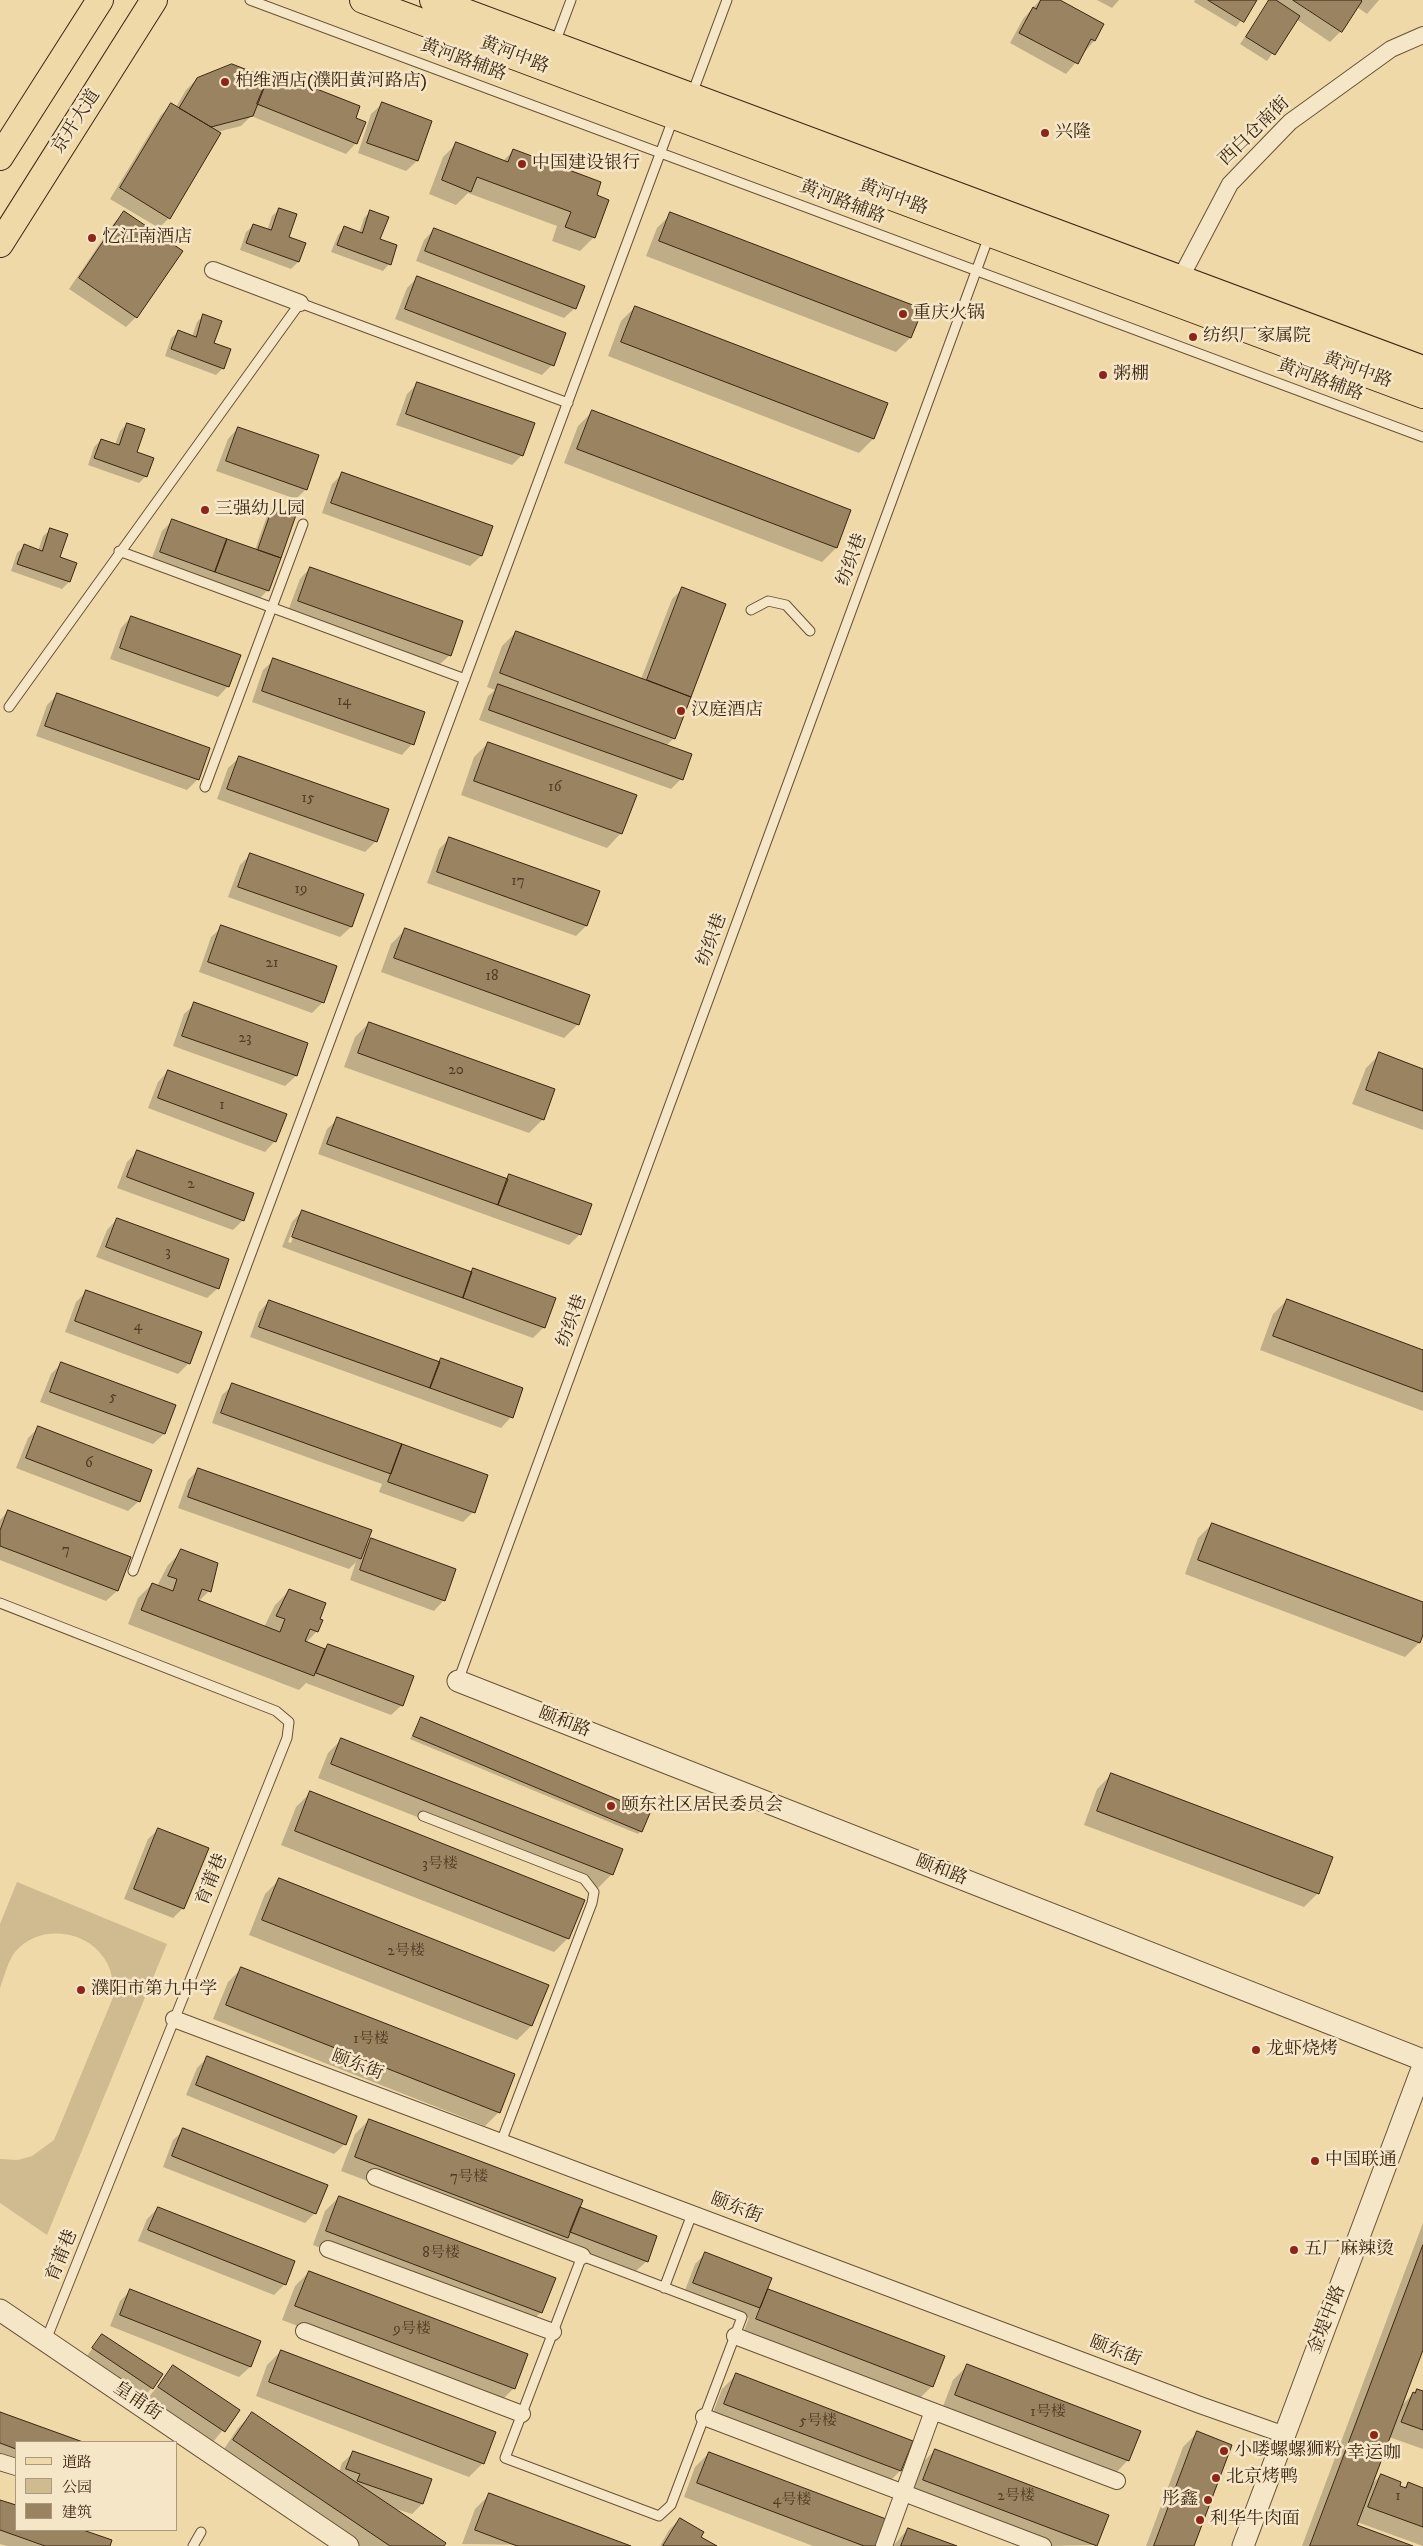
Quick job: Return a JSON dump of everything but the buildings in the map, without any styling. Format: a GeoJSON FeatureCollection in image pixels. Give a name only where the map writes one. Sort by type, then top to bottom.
{"type":"FeatureCollection","features":[{"type":"Feature","properties":{"kind":"main road"},"geometry":{"type":"LineString","coordinates":[[0,157],[100,0]]}},
{"type":"Feature","properties":{"kind":"main road","name":"京开大道"},"geometry":{"type":"LineString","coordinates":[[0,244],[154,0]]}},
{"type":"Feature","properties":{"kind":"main road","name":"黄河中路"},"geometry":{"type":"LineString","coordinates":[[364,0],[674,116],[995,222],[1180,279],[1423,369]]}},
{"type":"Feature","properties":{"kind":"main road","name":"黄河中路"},"geometry":{"type":"LineString","coordinates":[[433,0],[691,96],[995,222],[1423,395]]}},
{"type":"Feature","properties":{"kind":"street","name":"西白仓南街"},"geometry":{"type":"LineString","coordinates":[[1180,279],[1230,184],[1290,122],[1391,50],[1423,35]]}},
{"type":"Feature","properties":{"kind":"street"},"geometry":{"type":"LineString","coordinates":[[213,270],[300,303]]}},
{"type":"Feature","properties":{"kind":"street","name":"颐和路"},"geometry":{"type":"LineString","coordinates":[[458,1681],[1423,2060]]}},
{"type":"Feature","properties":{"kind":"street","name":"颐东街"},"geometry":{"type":"LineString","coordinates":[[174,2019],[1200,2406],[1285,2435]]}},
{"type":"Feature","properties":{"kind":"street","name":"金堤中路"},"geometry":{"type":"LineString","coordinates":[[1243,2546],[1423,2066]]}},
{"type":"Feature","properties":{"kind":"street"},"geometry":{"type":"LineString","coordinates":[[375,2177],[582,2256]]}},
{"type":"Feature","properties":{"kind":"street"},"geometry":{"type":"LineString","coordinates":[[328,2249],[553,2332]]}},
{"type":"Feature","properties":{"kind":"street","name":"皇甫街"},"geometry":{"type":"LineString","coordinates":[[0,2310],[348,2546]]}},
{"type":"Feature","properties":{"kind":"street"},"geometry":{"type":"LineString","coordinates":[[304,2332],[522,2414]]}},
{"type":"Feature","properties":{"kind":"street"},"geometry":{"type":"LineString","coordinates":[[736,2336],[1117,2481]]}},
{"type":"Feature","properties":{"kind":"street"},"geometry":{"type":"LineString","coordinates":[[884,2546],[933,2411]]}},
{"type":"Feature","properties":{"kind":"street"},"geometry":{"type":"LineString","coordinates":[[704,2417],[1042,2546]]}},
{"type":"Feature","properties":{"kind":"street"},"geometry":{"type":"LineString","coordinates":[[0,2462],[15,2468]]}},
{"type":"Feature","properties":{"kind":"lane","name":"黄河路辅路"},"geometry":{"type":"LineString","coordinates":[[250,0],[1423,437]]}},
{"type":"Feature","properties":{"kind":"lane"},"geometry":{"type":"LineString","coordinates":[[554,45],[571,0]]}},
{"type":"Feature","properties":{"kind":"lane"},"geometry":{"type":"LineString","coordinates":[[691,96],[727,0]]}},
{"type":"Feature","properties":{"kind":"lane"},"geometry":{"type":"LineString","coordinates":[[133,1571],[674,116]]}},
{"type":"Feature","properties":{"kind":"lane","name":"纺织巷"},"geometry":{"type":"LineString","coordinates":[[458,1681],[995,222]]}},
{"type":"Feature","properties":{"kind":"lane"},"geometry":{"type":"LineString","coordinates":[[9,707],[119,551],[300,303],[568,402]]}},
{"type":"Feature","properties":{"kind":"lane"},"geometry":{"type":"LineString","coordinates":[[205,787],[303,524]]}},
{"type":"Feature","properties":{"kind":"lane"},"geometry":{"type":"LineString","coordinates":[[119,551],[465,679]]}},
{"type":"Feature","properties":{"kind":"lane"},"geometry":{"type":"LineString","coordinates":[[752,610],[768,601],[786,605],[810,631]]}},
{"type":"Feature","properties":{"kind":"lane","name":"育莆巷"},"geometry":{"type":"LineString","coordinates":[[0,1603],[276,1711],[289,1722],[287,1738],[46,2340]]}},
{"type":"Feature","properties":{"kind":"lane"},"geometry":{"type":"LineString","coordinates":[[423,1816],[584,1879],[594,1892],[592,1902],[501,2142]]}},
{"type":"Feature","properties":{"kind":"lane"},"geometry":{"type":"LineString","coordinates":[[664,2288],[692,2214]]}},
{"type":"Feature","properties":{"kind":"lane"},"geometry":{"type":"LineString","coordinates":[[582,2256],[664,2288],[742,2317],[671,2505],[659,2516],[505,2458],[582,2256]]}},
{"type":"Feature","properties":{"kind":"lane"},"geometry":{"type":"LineString","coordinates":[[193,2546],[201,2532]]}},
{"type":"Feature","properties":{"kind":"green space"},"geometry":{"type":"Polygon","coordinates":[[[17,1882],[167,1944],[47,2235],[0,2203],[0,2159],[18,2160],[32,2156],[54,2140],[114,1995],[114,1990],[109,1967],[96,1948],[74,1936],[61,1934],[48,1934],[36,1937],[25,1943],[15,1952],[8,1964],[0,1988],[0,1924],[17,1882]]]}},
{"type":"Feature","properties":{"kind":"place","name":"柏维酒店(濮阳黄河路店)"},"geometry":{"type":"Point","coordinates":[225,82]}},
{"type":"Feature","properties":{"kind":"place","name":"兴隆"},"geometry":{"type":"Point","coordinates":[1045,133]}},
{"type":"Feature","properties":{"kind":"place","name":"中国建设银行"},"geometry":{"type":"Point","coordinates":[522,164]}},
{"type":"Feature","properties":{"kind":"place","name":"忆江南酒店"},"geometry":{"type":"Point","coordinates":[92,238]}},
{"type":"Feature","properties":{"kind":"place","name":"重庆火锅"},"geometry":{"type":"Point","coordinates":[903,314]}},
{"type":"Feature","properties":{"kind":"place","name":"纺织厂家属院"},"geometry":{"type":"Point","coordinates":[1193,337]}},
{"type":"Feature","properties":{"kind":"place","name":"粥棚"},"geometry":{"type":"Point","coordinates":[1103,375]}},
{"type":"Feature","properties":{"kind":"place","name":"三强幼儿园"},"geometry":{"type":"Point","coordinates":[205,510]}},
{"type":"Feature","properties":{"kind":"place","name":"汉庭酒店"},"geometry":{"type":"Point","coordinates":[681,711]}},
{"type":"Feature","properties":{"kind":"place","name":"颐东社区居民委员会"},"geometry":{"type":"Point","coordinates":[611,1806]}},
{"type":"Feature","properties":{"kind":"place","name":"濮阳市第九中学"},"geometry":{"type":"Point","coordinates":[81,1990]}},
{"type":"Feature","properties":{"kind":"place","name":"龙虾烧烤"},"geometry":{"type":"Point","coordinates":[1256,2050]}},
{"type":"Feature","properties":{"kind":"place","name":"中国联通"},"geometry":{"type":"Point","coordinates":[1315,2161]}},
{"type":"Feature","properties":{"kind":"place","name":"五厂麻辣烫"},"geometry":{"type":"Point","coordinates":[1294,2250]}},
{"type":"Feature","properties":{"kind":"place","name":"幸运咖"},"geometry":{"type":"Point","coordinates":[1374,2435]}},
{"type":"Feature","properties":{"kind":"place","name":"小喽螺螺狮粉"},"geometry":{"type":"Point","coordinates":[1224,2451]}},
{"type":"Feature","properties":{"kind":"place","name":"北京烤鸭"},"geometry":{"type":"Point","coordinates":[1216,2478]}},
{"type":"Feature","properties":{"kind":"place","name":"彤鑫"},"geometry":{"type":"Point","coordinates":[1208,2500]}},
{"type":"Feature","properties":{"kind":"place","name":"利华牛肉面"},"geometry":{"type":"Point","coordinates":[1200,2520]}}]}
